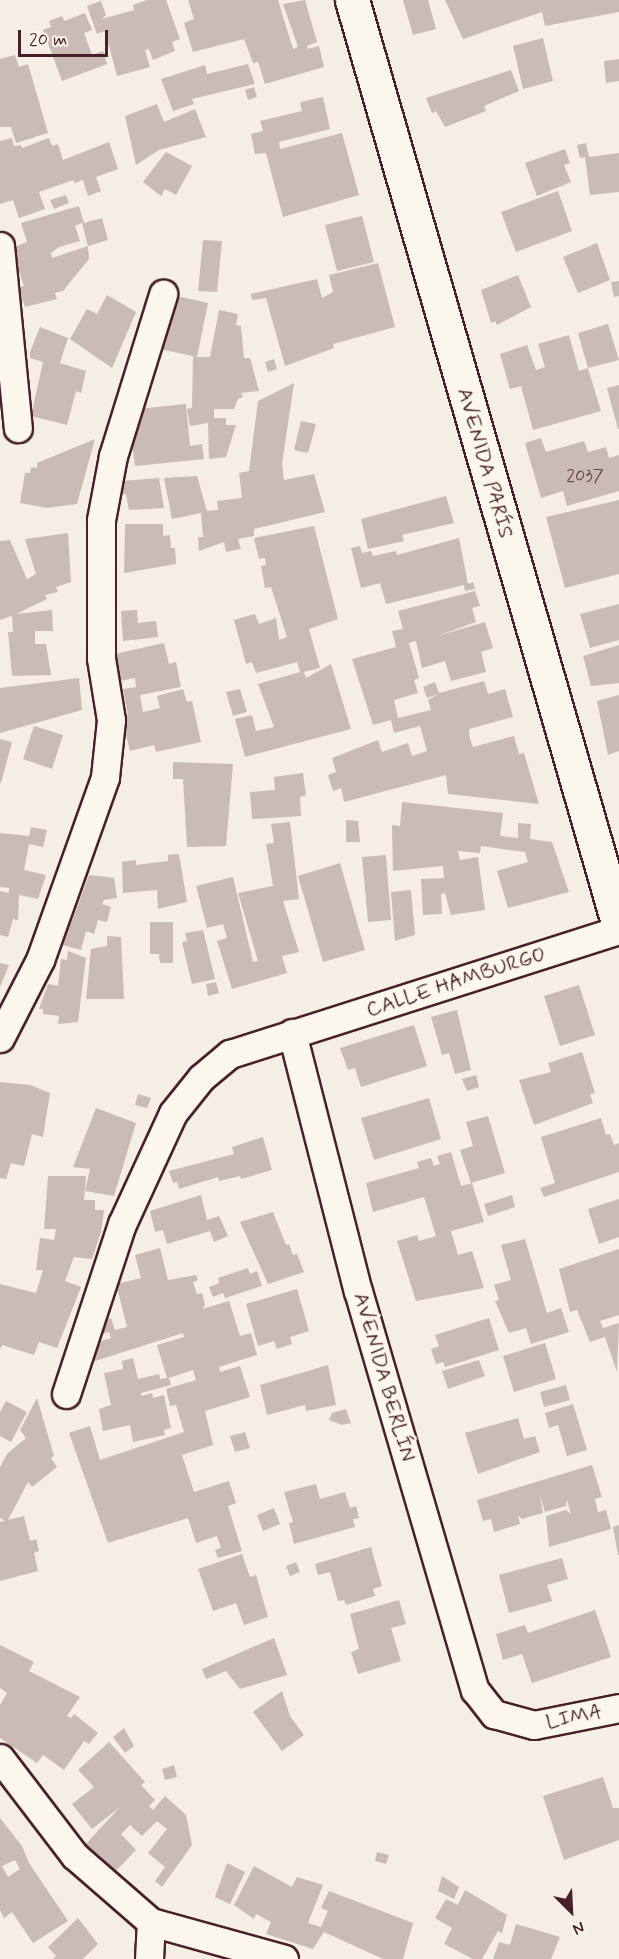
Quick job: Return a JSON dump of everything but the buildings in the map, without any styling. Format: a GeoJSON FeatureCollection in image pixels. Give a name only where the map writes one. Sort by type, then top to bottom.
{"type":"FeatureCollection","features":[{"type":"Feature","properties":{"kind":"main road","name":"AVENIDA PARÍS"},"geometry":{"type":"LineString","coordinates":[[352,0],[619,928]]}},
{"type":"Feature","properties":{"kind":"street"},"geometry":{"type":"LineString","coordinates":[[0,246],[18,428]]}},
{"type":"Feature","properties":{"kind":"street"},"geometry":{"type":"LineString","coordinates":[[0,1038],[40,960],[105,777],[111,720],[102,657],[101,520],[113,456],[163,294]]}},
{"type":"Feature","properties":{"kind":"street","name":"CALLE HAMBURGO"},"geometry":{"type":"LineString","coordinates":[[66,1394],[122,1224],[173,1113],[201,1078],[230,1054],[619,928]]}},
{"type":"Feature","properties":{"kind":"street","name":"AVENIDA BERLÍN"},"geometry":{"type":"LineString","coordinates":[[292,1033],[358,1291],[475,1690],[494,1714]]}},
{"type":"Feature","properties":{"kind":"street","name":"LIMA"},"geometry":{"type":"LineString","coordinates":[[494,1714],[534,1725],[619,1708]]}},
{"type":"Feature","properties":{"kind":"street"},"geometry":{"type":"LineString","coordinates":[[0,1758],[75,1856],[151,1922],[284,1959]]}},
{"type":"Feature","properties":{"kind":"street"},"geometry":{"type":"LineString","coordinates":[[149,1959],[151,1922]]}}]}
